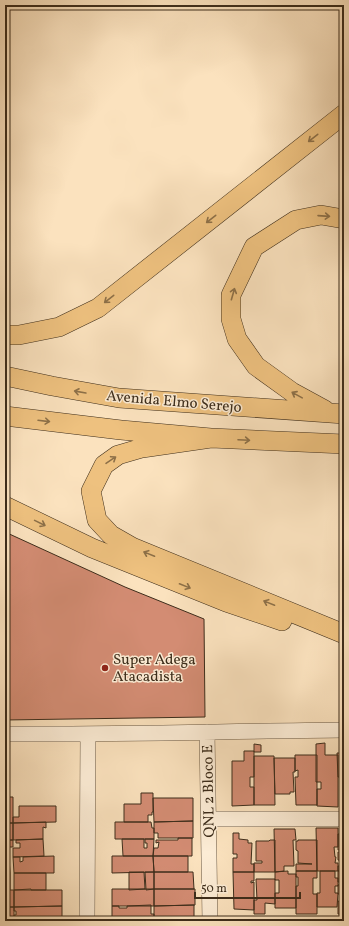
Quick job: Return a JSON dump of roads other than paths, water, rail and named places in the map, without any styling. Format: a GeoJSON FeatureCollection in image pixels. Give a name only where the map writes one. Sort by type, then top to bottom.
{"type":"FeatureCollection","features":[{"type":"Feature","properties":{"kind":"main road"},"geometry":{"type":"LineString","coordinates":[[5,335],[20,335],[59,326],[98,308],[344,114]]}},
{"type":"Feature","properties":{"kind":"main road"},"geometry":{"type":"LineString","coordinates":[[338,414],[292,392],[256,366],[237,339],[230,319],[231,295],[254,247],[296,220],[321,215],[344,219]]}},
{"type":"Feature","properties":{"kind":"main road","name":"Avenida Elmo Serejo"},"geometry":{"type":"LineString","coordinates":[[5,376],[119,398],[338,414]]}},
{"type":"Feature","properties":{"kind":"main road"},"geometry":{"type":"LineString","coordinates":[[5,416],[121,430],[212,438],[344,444]]}},
{"type":"Feature","properties":{"kind":"main road"},"geometry":{"type":"LineString","coordinates":[[212,438],[142,448],[118,455],[104,465],[91,491],[97,520],[111,535],[132,547],[344,634]]}},
{"type":"Feature","properties":{"kind":"main road"},"geometry":{"type":"LineString","coordinates":[[5,506],[92,548],[226,602],[344,643]]}},
{"type":"Feature","properties":{"kind":"street"},"geometry":{"type":"LineString","coordinates":[[207,732],[344,730]]}},
{"type":"Feature","properties":{"kind":"street","name":"QNL 2 Bloco E"},"geometry":{"type":"LineString","coordinates":[[5,734],[88,735],[207,732],[210,921]]}},
{"type":"Feature","properties":{"kind":"street"},"geometry":{"type":"LineString","coordinates":[[87,921],[88,735]]}},
{"type":"Feature","properties":{"kind":"street"},"geometry":{"type":"LineString","coordinates":[[208,819],[344,819]]}},
{"type":"Feature","properties":{"kind":"place","name":"Super Adega Atacadista"},"geometry":{"type":"Point","coordinates":[105,668]}}]}
